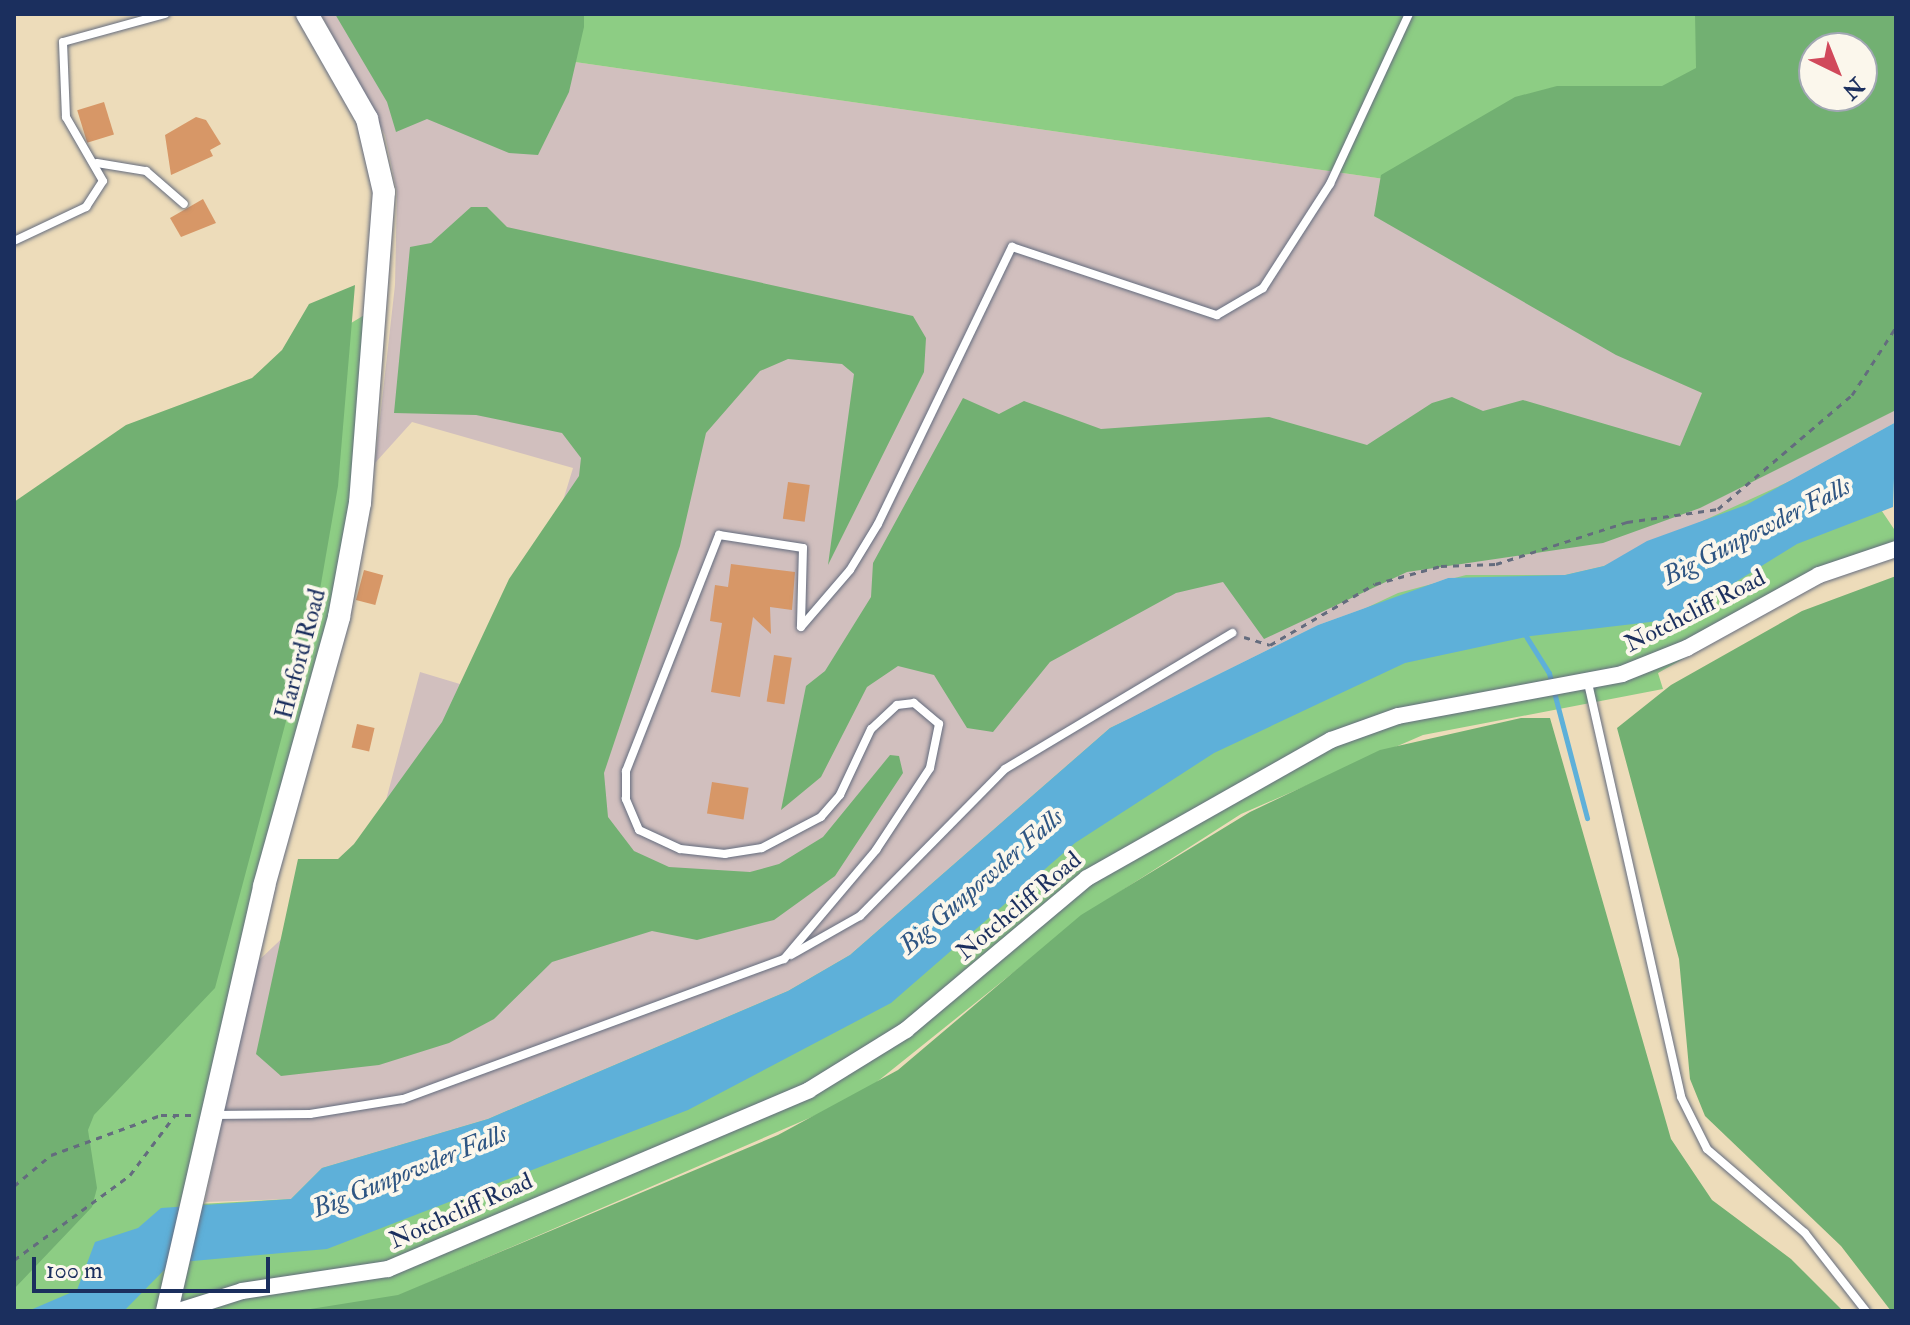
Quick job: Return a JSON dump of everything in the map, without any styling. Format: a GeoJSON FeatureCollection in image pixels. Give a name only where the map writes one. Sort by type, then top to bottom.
{"type":"FeatureCollection","features":[{"type":"Feature","properties":{"kind":"main road","name":"Harford Road"},"geometry":{"type":"LineString","coordinates":[[167,1311],[264,886],[346,585],[381,294],[385,216],[376,143],[307,14]]}},
{"type":"Feature","properties":{"kind":"street","name":"Notchcliff Road"},"geometry":{"type":"LineString","coordinates":[[179,1311],[242,1291],[388,1269],[809,1090],[906,1030],[1087,878],[1265,774],[1398,716],[1588,683],[1656,662],[1819,575],[1896,549]]}},
{"type":"Feature","properties":{"kind":"lane"},"geometry":{"type":"LineString","coordinates":[[14,241],[86,207],[103,181],[97,163],[66,117],[63,42],[165,14]]}},
{"type":"Feature","properties":{"kind":"lane"},"geometry":{"type":"LineString","coordinates":[[784,959],[876,850],[930,768],[939,724],[923,706],[897,705],[871,729],[840,795],[821,817],[762,848],[725,854],[680,849],[639,830],[626,799],[626,771],[719,535],[803,548],[801,627],[878,524],[1012,247],[1217,315],[1263,288],[1330,184],[1409,14]]}},
{"type":"Feature","properties":{"kind":"lane"},"geometry":{"type":"LineString","coordinates":[[97,163],[146,171],[184,204]]}},
{"type":"Feature","properties":{"kind":"lane"},"geometry":{"type":"LineString","coordinates":[[212,1115],[310,1114],[403,1099],[784,959],[860,916],[1005,769],[1232,633]]}},
{"type":"Feature","properties":{"kind":"lane"},"geometry":{"type":"LineString","coordinates":[[1588,683],[1681,1097],[1707,1149],[1805,1233],[1866,1311]]}},
{"type":"Feature","properties":{"kind":"path"},"geometry":{"type":"LineString","coordinates":[[1232,633],[1270,645],[1375,584],[1441,566],[1496,564],[1627,522],[1718,509],[1852,395],[1896,327]]}},
{"type":"Feature","properties":{"kind":"path"},"geometry":{"type":"LineString","coordinates":[[14,1260],[130,1175],[175,1115]]}},
{"type":"Feature","properties":{"kind":"path"},"geometry":{"type":"LineString","coordinates":[[14,1186],[51,1155],[175,1115],[212,1115]]}},
{"type":"Feature","properties":{"kind":"shaded area"},"geometry":{"type":"Polygon","coordinates":[[[321,14],[584,14],[575,62],[1896,253],[1896,422],[1746,505],[1604,566],[1565,575],[1448,578],[1318,625],[1110,728],[850,955],[788,991],[488,1119],[322,1168],[291,1199],[205,1202],[255,964],[372,853],[420,672],[503,697],[573,468],[412,422],[375,463],[395,285],[397,192],[385,135],[321,14]]]}},
{"type":"Feature","properties":{"kind":"green space"},"geometry":{"type":"Polygon","coordinates":[[[335,14],[584,14],[584,27],[569,92],[538,155],[509,153],[427,119],[396,132],[387,102],[335,14]]]}},
{"type":"Feature","properties":{"kind":"green space"},"geometry":{"type":"Polygon","coordinates":[[[584,14],[1896,14],[1896,253],[575,62],[584,14]]]}},
{"type":"Feature","properties":{"kind":"green space"},"geometry":{"type":"Polygon","coordinates":[[[1695,14],[1896,14],[1896,410],[1700,508],[1603,543],[1407,572],[1264,639],[1223,582],[1176,593],[1050,662],[993,732],[967,728],[934,675],[898,666],[867,687],[821,777],[781,810],[806,686],[825,671],[871,597],[873,563],[963,398],[999,414],[1024,401],[1101,429],[1269,417],[1367,445],[1432,403],[1452,397],[1483,411],[1523,400],[1680,446],[1702,393],[1616,355],[1374,216],[1381,175],[1515,97],[1557,86],[1662,86],[1696,68],[1695,14]]]}},
{"type":"Feature","properties":{"kind":"green space"},"geometry":{"type":"Polygon","coordinates":[[[471,207],[487,207],[507,227],[913,316],[926,338],[924,372],[828,565],[854,374],[842,364],[788,359],[760,371],[706,433],[680,546],[604,773],[608,817],[634,851],[669,867],[750,872],[779,864],[823,837],[890,755],[899,756],[903,773],[835,876],[774,920],[697,940],[652,931],[552,962],[494,1019],[449,1043],[379,1065],[281,1076],[256,1054],[298,859],[338,859],[354,844],[442,722],[509,579],[579,476],[581,458],[562,433],[476,415],[394,413],[410,247],[431,243],[471,207]]]}},
{"type":"Feature","properties":{"kind":"green space"},"geometry":{"type":"Polygon","coordinates":[[[355,285],[338,486],[318,601],[215,988],[94,1115],[88,1130],[97,1188],[92,1207],[14,1289],[14,502],[126,425],[252,378],[282,350],[309,304],[355,285]]]}},
{"type":"Feature","properties":{"kind":"green space"},"geometry":{"type":"Polygon","coordinates":[[[371,311],[341,575],[180,1205],[291,1199],[322,1168],[488,1119],[788,991],[850,955],[1110,728],[1398,593],[1466,575],[1565,575],[1604,566],[1845,456],[1896,532],[1896,557],[1820,582],[1658,673],[1663,689],[1423,735],[1241,814],[1090,911],[858,1097],[398,1296],[316,1311],[14,1311],[14,527],[371,311]]]}},
{"type":"Feature","properties":{"kind":"green space"},"geometry":{"type":"Polygon","coordinates":[[[1896,576],[1896,1311],[1891,1311],[1841,1246],[1705,1116],[1690,1079],[1679,959],[1617,728],[1671,685],[1802,611],[1896,576]]]}},
{"type":"Feature","properties":{"kind":"green space"},"geometry":{"type":"Polygon","coordinates":[[[1521,718],[1550,718],[1671,1139],[1712,1200],[1791,1259],[1843,1311],[298,1311],[398,1295],[778,1135],[898,1070],[1081,915],[1250,812],[1380,750],[1521,718]]]}},
{"type":"Feature","properties":{"kind":"water","name":"Big Gunpowder Falls"},"geometry":{"type":"Polygon","coordinates":[[[1896,422],[1893,507],[1797,544],[1676,619],[1531,636],[1405,663],[1214,753],[1075,843],[891,1003],[688,1110],[327,1249],[171,1263],[124,1311],[28,1311],[77,1290],[95,1242],[138,1228],[161,1208],[291,1199],[322,1168],[488,1119],[788,991],[850,955],[1110,728],[1318,625],[1448,578],[1565,575],[1604,566],[1647,541],[1746,505],[1896,422]]]}},
{"type":"Feature","properties":{"kind":"building"},"geometry":{"type":"Polygon","coordinates":[[[104,102],[114,135],[87,143],[77,110],[104,102]]]}},
{"type":"Feature","properties":{"kind":"building"},"geometry":{"type":"Polygon","coordinates":[[[196,117],[206,120],[221,144],[210,150],[213,156],[171,175],[165,135],[196,117]]]}},
{"type":"Feature","properties":{"kind":"building"},"geometry":{"type":"Polygon","coordinates":[[[203,199],[216,223],[181,237],[170,218],[203,199]]]}},
{"type":"Feature","properties":{"kind":"building"},"geometry":{"type":"Polygon","coordinates":[[[788,482],[810,485],[805,522],[783,519],[788,482]]]}},
{"type":"Feature","properties":{"kind":"building"},"geometry":{"type":"Polygon","coordinates":[[[731,564],[795,572],[792,610],[770,607],[771,634],[753,617],[740,697],[711,692],[722,623],[710,621],[715,585],[728,587],[731,564]]]}},
{"type":"Feature","properties":{"kind":"building"},"geometry":{"type":"Polygon","coordinates":[[[364,570],[383,575],[375,605],[356,600],[364,570]]]}},
{"type":"Feature","properties":{"kind":"building"},"geometry":{"type":"Polygon","coordinates":[[[774,655],[792,658],[784,704],[767,701],[774,655]]]}},
{"type":"Feature","properties":{"kind":"building"},"geometry":{"type":"Polygon","coordinates":[[[357,724],[375,728],[369,751],[352,747],[357,724]]]}},
{"type":"Feature","properties":{"kind":"building"},"geometry":{"type":"Polygon","coordinates":[[[712,782],[749,788],[744,819],[707,814],[712,782]]]}},
{"type":"Feature","properties":{"kind":"waterway"},"geometry":{"type":"LineString","coordinates":[[1524,633],[1549,673],[1587,818]]}}]}
